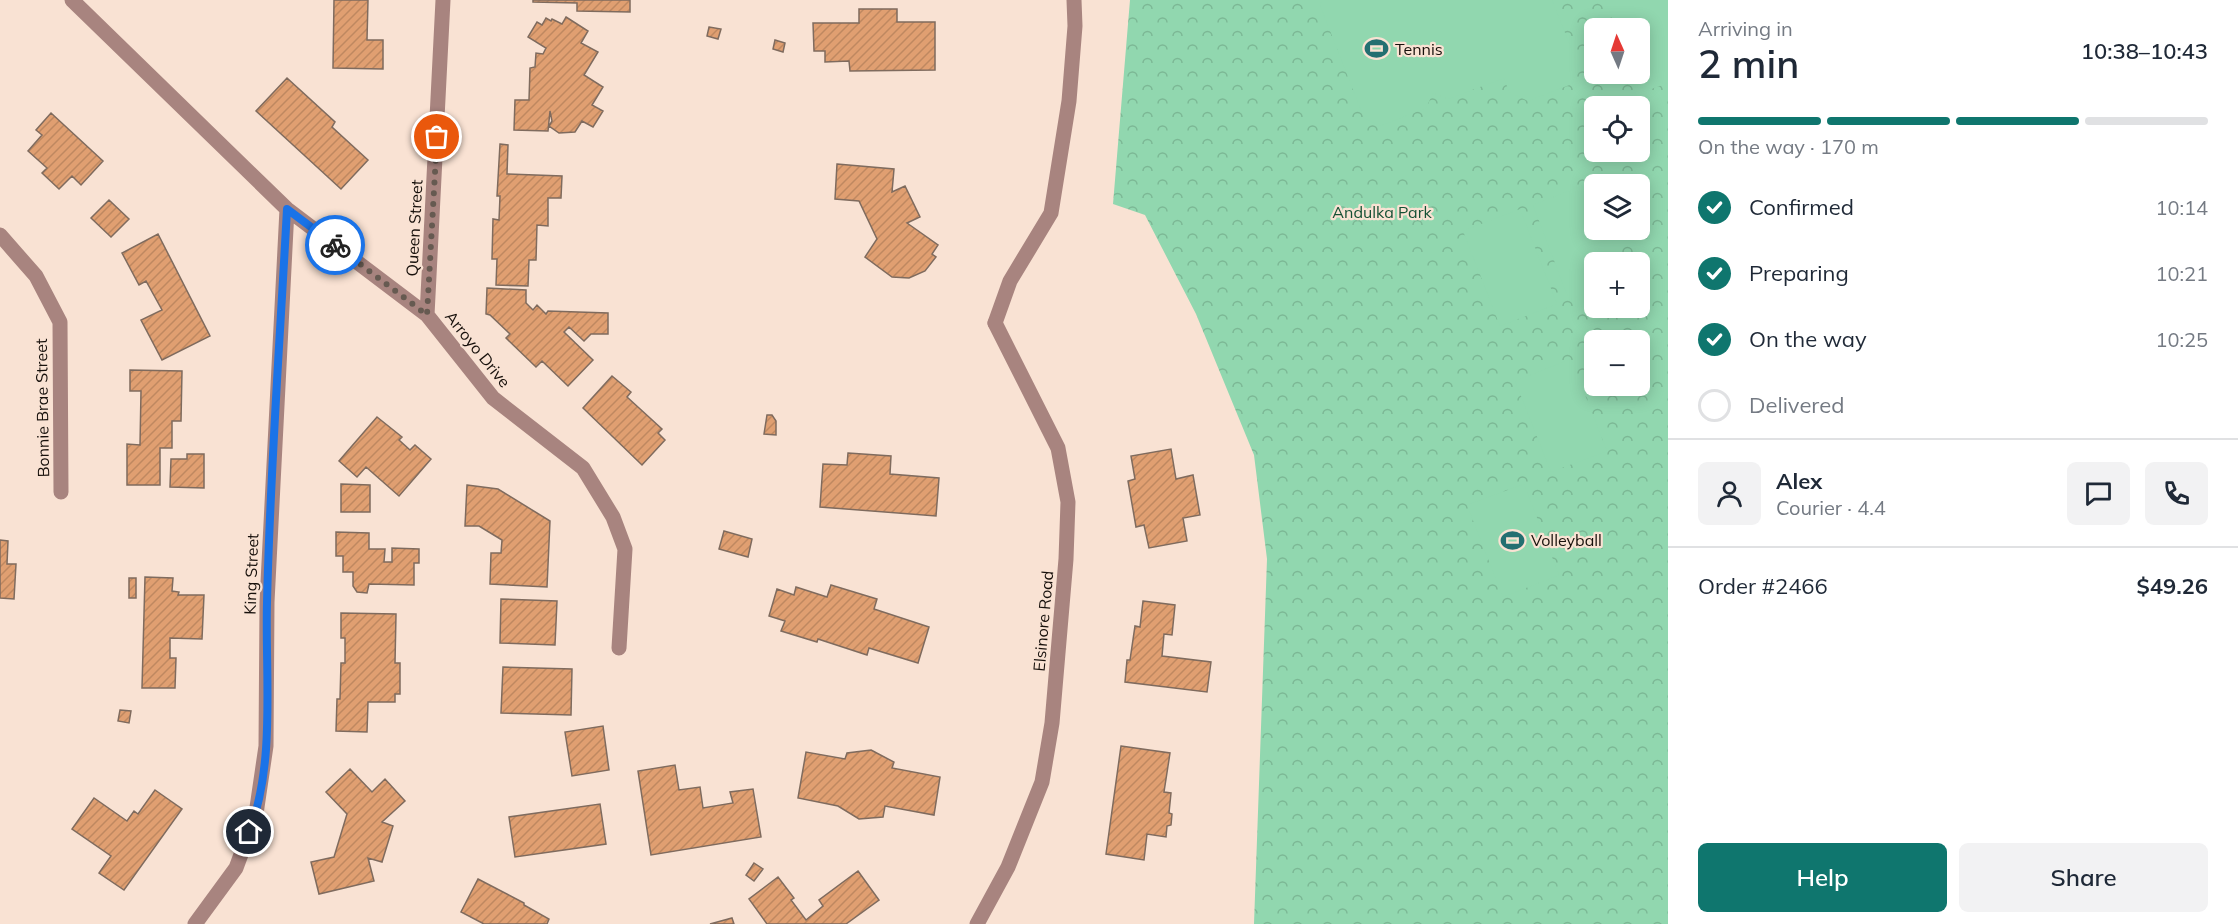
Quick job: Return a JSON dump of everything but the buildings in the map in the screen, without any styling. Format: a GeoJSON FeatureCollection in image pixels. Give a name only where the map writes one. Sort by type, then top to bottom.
{"type":"FeatureCollection","features":[{"type":"Feature","properties":{"kind":"street","name":"Arroyo Drive"},"geometry":{"type":"LineString","coordinates":[[72,0],[287,209],[427,315],[493,398],[583,468],[613,517],[626,549],[619,648]]}},
{"type":"Feature","properties":{"kind":"street","name":"Queen Street"},"geometry":{"type":"LineString","coordinates":[[427,315],[444,0]]}},
{"type":"Feature","properties":{"kind":"street","name":"Elsinore Road"},"geometry":{"type":"LineString","coordinates":[[977,924],[1008,867],[1042,782],[1052,723],[1066,559],[1068,502],[1058,448],[995,322],[1010,281],[1051,213],[1069,101],[1076,26],[1074,0]]}},
{"type":"Feature","properties":{"kind":"street","name":"King Street"},"geometry":{"type":"LineString","coordinates":[[195,924],[236,868],[256,814],[266,746],[267,602],[287,209]]}},
{"type":"Feature","properties":{"kind":"street","name":"Bonnie Brae Street"},"geometry":{"type":"LineString","coordinates":[[0,235],[36,276],[60,322],[61,492]]}},
{"type":"Feature","properties":{"kind":"green space","name":"Andulka Park"},"geometry":{"type":"Polygon","coordinates":[[[1130,0],[1668,0],[1668,924],[1254,924],[1267,559],[1254,455],[1196,314],[1145,215],[1113,204],[1130,0]]]}},
{"type":"Feature","properties":{"kind":"green space"},"geometry":{"type":"Polygon","coordinates":[[[1322,0],[1552,0],[1579,68],[1572,84],[1528,101],[1509,92],[1504,78],[1448,99],[1433,93],[1426,108],[1380,126],[1364,118],[1320,5],[1322,0]]]}},
{"type":"Feature","properties":{"kind":"green space"},"geometry":{"type":"Polygon","coordinates":[[[1605,0],[1668,0],[1668,83],[1640,93],[1637,84],[1650,84],[1650,18],[1612,18],[1605,0]]]}},
{"type":"Feature","properties":{"kind":"green space"},"geometry":{"type":"Polygon","coordinates":[[[1584,185],[1584,240],[1612,240],[1616,252],[1584,252],[1584,294],[1569,300],[1533,205],[1584,185]]]}},
{"type":"Feature","properties":{"kind":"green space"},"geometry":{"type":"Polygon","coordinates":[[[1520,209],[1557,304],[1500,326],[1463,231],[1520,209]]]}},
{"type":"Feature","properties":{"kind":"green space"},"geometry":{"type":"Polygon","coordinates":[[[1571,359],[1607,451],[1551,472],[1515,381],[1571,359]]]}},
{"type":"Feature","properties":{"kind":"green space","name":"Volleyball"},"geometry":{"type":"Polygon","coordinates":[[[1524,484],[1559,575],[1503,597],[1467,505],[1524,484]]]}},
{"type":"Feature","properties":{"kind":"way so far"},"geometry":{"type":"LineString","coordinates":[[335,245],[427,315],[437,137]]}},
{"type":"Feature","properties":{"kind":"place","name":"Tennis"},"geometry":{"type":"Point","coordinates":[1377,49]}},
{"type":"Feature","properties":{"kind":"place","name":"Volleyball"},"geometry":{"type":"Point","coordinates":[1513,540]}},
{"type":"Feature","properties":{"kind":"route"},"geometry":{"type":"LineString","coordinates":[[249,832],[256,814],[266,746],[267,602],[287,209],[335,245]]}}]}
